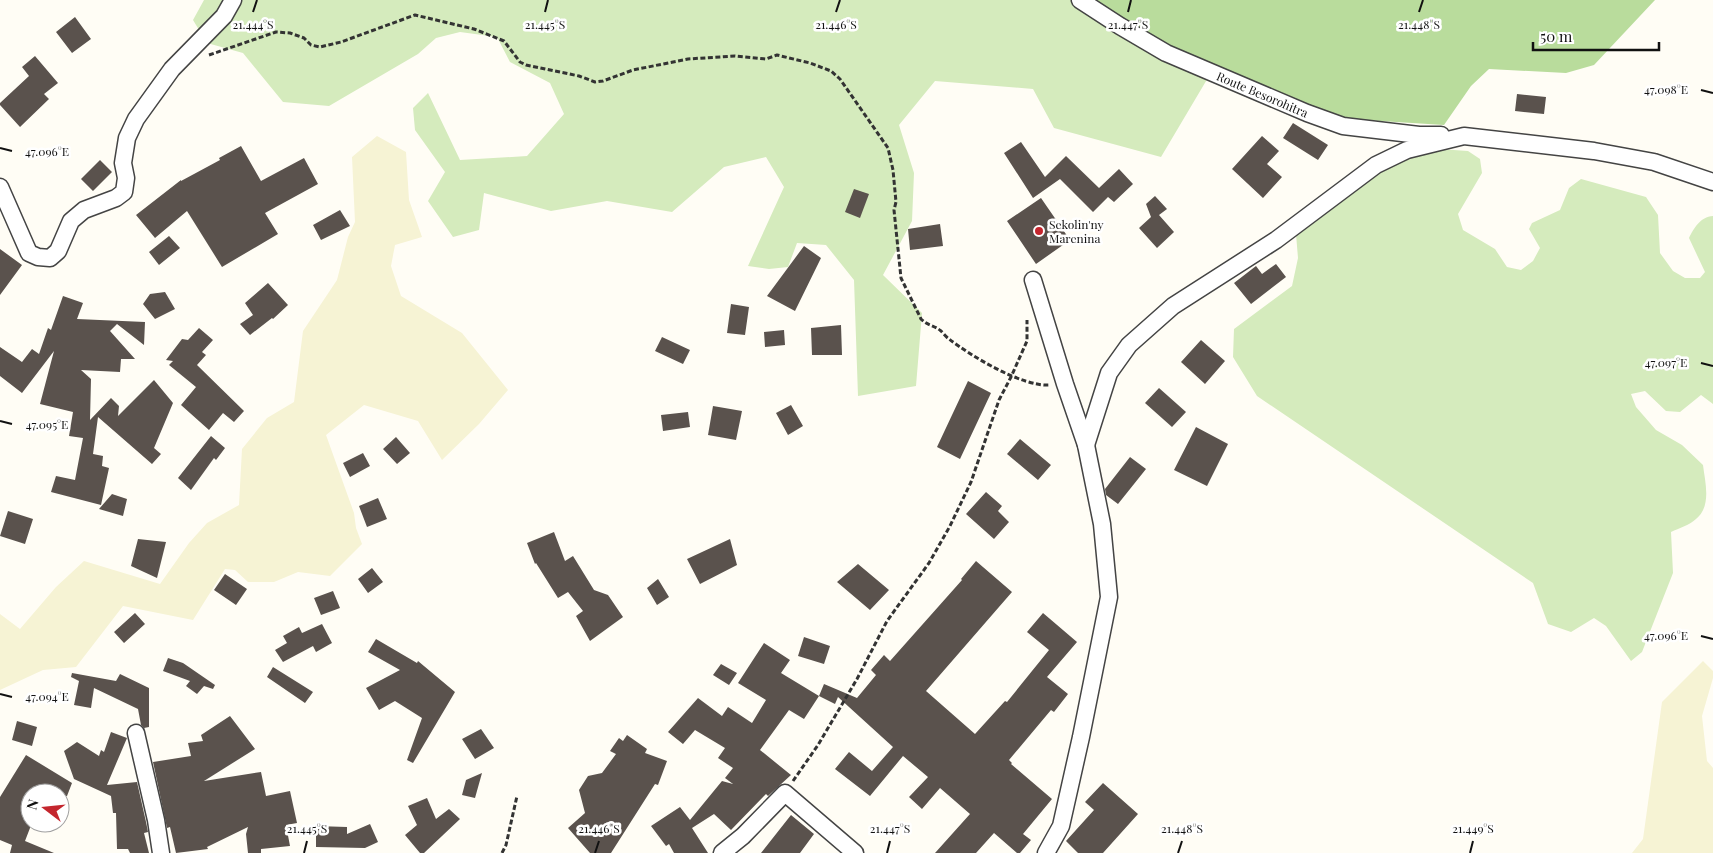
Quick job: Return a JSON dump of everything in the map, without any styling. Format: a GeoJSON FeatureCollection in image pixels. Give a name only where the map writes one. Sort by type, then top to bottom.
{"type":"FeatureCollection","features":[{"type":"Feature","properties":{"kind":"street"},"geometry":{"type":"LineString","coordinates":[[0,187],[29,253],[38,257],[50,258],[58,251],[70,221],[84,210],[116,198],[124,192],[126,178],[124,163],[127,138],[136,120],[172,69],[224,16],[233,0]]}},
{"type":"Feature","properties":{"kind":"street","name":"Route Besorohitra"},"geometry":{"type":"LineString","coordinates":[[1080,0],[1166,53],[1343,126],[1419,135],[1464,136],[1594,151],[1654,162],[1713,182]]}},
{"type":"Feature","properties":{"kind":"street"},"geometry":{"type":"LineString","coordinates":[[1086,445],[1109,373],[1129,344],[1172,306],[1276,240],[1376,165],[1407,150],[1464,136]]}},
{"type":"Feature","properties":{"kind":"street"},"geometry":{"type":"LineString","coordinates":[[1033,280],[1086,445],[1102,524],[1109,597],[1081,737],[1060,826],[1046,853]]}},
{"type":"Feature","properties":{"kind":"street"},"geometry":{"type":"LineString","coordinates":[[136,733],[156,820],[161,853]]}},
{"type":"Feature","properties":{"kind":"street"},"geometry":{"type":"LineString","coordinates":[[722,853],[743,836],[785,793],[855,853]]}},
{"type":"Feature","properties":{"kind":"path"},"geometry":{"type":"LineString","coordinates":[[182,59],[215,54],[276,32],[290,33],[304,38],[311,45],[320,47],[341,42],[415,15],[474,29],[504,41],[520,62],[526,65],[579,76],[595,82],[633,70],[688,59],[734,56],[766,59],[777,55],[810,62],[831,71],[840,79],[888,148],[893,170],[896,202],[894,210],[901,278],[921,319],[926,324],[939,329],[964,349],[1011,377],[1041,386],[1066,384]]}},
{"type":"Feature","properties":{"kind":"path"},"geometry":{"type":"LineString","coordinates":[[785,793],[818,745],[857,679],[887,621],[929,563],[950,526],[971,482],[999,400],[1027,341],[1027,313]]}},
{"type":"Feature","properties":{"kind":"path"},"geometry":{"type":"LineString","coordinates":[[502,853],[506,845],[517,796]]}},
{"type":"Feature","properties":{"kind":"shaded area"},"geometry":{"type":"Polygon","coordinates":[[[377,136],[406,152],[409,200],[422,237],[395,245],[391,266],[401,296],[462,333],[508,390],[479,424],[442,460],[418,421],[364,405],[326,435],[354,513],[356,528],[362,544],[330,576],[298,572],[274,582],[248,582],[235,570],[225,569],[193,620],[123,606],[76,667],[43,670],[0,690],[0,614],[20,629],[56,587],[84,561],[160,584],[189,543],[207,523],[239,505],[242,449],[267,418],[294,402],[303,331],[337,280],[348,237],[355,222],[352,157],[377,136]]]}},
{"type":"Feature","properties":{"kind":"shaded area"},"geometry":{"type":"Polygon","coordinates":[[[1703,661],[1713,671],[1713,678],[1702,716],[1707,761],[1713,768],[1713,853],[1632,853],[1643,839],[1662,702],[1703,661]]]}},
{"type":"Feature","properties":{"kind":"green space"},"geometry":{"type":"Polygon","coordinates":[[[204,0],[1080,0],[1212,71],[1161,157],[1054,128],[1033,89],[935,81],[899,125],[914,173],[912,221],[883,275],[922,313],[916,386],[858,396],[854,280],[826,245],[797,243],[788,267],[769,269],[748,266],[784,187],[766,157],[724,167],[672,212],[607,201],[551,211],[484,193],[479,230],[453,237],[428,201],[445,172],[415,130],[413,108],[428,93],[460,160],[527,156],[564,114],[550,83],[510,62],[497,37],[460,32],[436,38],[418,54],[329,106],[283,102],[243,53],[207,43],[193,20],[204,0]]]}},
{"type":"Feature","properties":{"kind":"green space"},"geometry":{"type":"Polygon","coordinates":[[[1080,0],[1655,0],[1594,65],[1566,73],[1489,69],[1471,86],[1444,125],[1349,119],[1292,104],[1122,28],[1080,0]]]}},
{"type":"Feature","properties":{"kind":"green space"},"geometry":{"type":"Polygon","coordinates":[[[1439,149],[1468,151],[1480,159],[1482,173],[1458,214],[1463,230],[1495,249],[1507,267],[1521,270],[1533,261],[1540,248],[1529,229],[1532,223],[1560,210],[1569,188],[1581,179],[1646,197],[1658,215],[1660,253],[1673,271],[1685,278],[1700,278],[1705,272],[1689,238],[1695,227],[1704,218],[1713,216],[1713,404],[1701,395],[1680,412],[1666,411],[1645,391],[1631,394],[1636,407],[1656,430],[1682,445],[1703,465],[1706,501],[1701,514],[1696,519],[1671,532],[1673,573],[1642,652],[1631,661],[1606,626],[1594,618],[1571,632],[1548,624],[1533,583],[1257,396],[1233,357],[1234,329],[1292,286],[1298,258],[1295,222],[1376,169],[1439,149]]]}},
{"type":"Feature","properties":{"kind":"building"},"geometry":{"type":"Polygon","coordinates":[[[75,17],[91,39],[72,53],[56,32],[75,17]]]}},
{"type":"Feature","properties":{"kind":"building"},"geometry":{"type":"Polygon","coordinates":[[[35,56],[58,83],[44,94],[49,99],[20,127],[0,103],[29,76],[22,67],[35,56]]]}},
{"type":"Feature","properties":{"kind":"building"},"geometry":{"type":"Polygon","coordinates":[[[1517,94],[1546,97],[1544,114],[1515,111],[1517,94]]]}},
{"type":"Feature","properties":{"kind":"building"},"geometry":{"type":"Polygon","coordinates":[[[1293,123],[1328,145],[1318,160],[1283,138],[1293,123]]]}},
{"type":"Feature","properties":{"kind":"building"},"geometry":{"type":"Polygon","coordinates":[[[1262,136],[1279,151],[1267,164],[1282,177],[1263,198],[1232,169],[1262,136]]]}},
{"type":"Feature","properties":{"kind":"building"},"geometry":{"type":"Polygon","coordinates":[[[1021,142],[1045,177],[1066,156],[1099,188],[1119,169],[1133,184],[1114,202],[1108,197],[1093,212],[1060,179],[1033,198],[1004,153],[1021,142]]]}},
{"type":"Feature","properties":{"kind":"building"},"geometry":{"type":"Polygon","coordinates":[[[241,146],[261,181],[304,158],[318,184],[265,213],[278,234],[222,267],[187,211],[155,238],[136,215],[181,180],[220,160],[219,158],[241,146]]]}},
{"type":"Feature","properties":{"kind":"building"},"geometry":{"type":"Polygon","coordinates":[[[100,160],[112,172],[93,191],[81,179],[100,160]]]}},
{"type":"Feature","properties":{"kind":"building"},"geometry":{"type":"Polygon","coordinates":[[[854,189],[869,194],[860,218],[845,212],[854,189]]]}},
{"type":"Feature","properties":{"kind":"building"},"geometry":{"type":"Polygon","coordinates":[[[1155,196],[1167,209],[1159,215],[1174,232],[1157,248],[1139,228],[1151,217],[1146,204],[1155,196]]]}},
{"type":"Feature","properties":{"kind":"building","name":"Sekolin'ny Marenina"},"geometry":{"type":"Polygon","coordinates":[[[1041,198],[1070,240],[1036,264],[1007,221],[1041,198]]]}},
{"type":"Feature","properties":{"kind":"building"},"geometry":{"type":"Polygon","coordinates":[[[340,210],[350,226],[321,240],[313,225],[340,210]]]}},
{"type":"Feature","properties":{"kind":"building"},"geometry":{"type":"Polygon","coordinates":[[[940,224],[943,246],[910,250],[908,229],[940,224]]]}},
{"type":"Feature","properties":{"kind":"building"},"geometry":{"type":"Polygon","coordinates":[[[169,236],[180,248],[159,265],[149,252],[169,236]]]}},
{"type":"Feature","properties":{"kind":"building"},"geometry":{"type":"Polygon","coordinates":[[[804,246],[821,258],[795,311],[767,296],[804,246]]]}},
{"type":"Feature","properties":{"kind":"building"},"geometry":{"type":"Polygon","coordinates":[[[0,249],[22,265],[0,295],[0,249]]]}},
{"type":"Feature","properties":{"kind":"building"},"geometry":{"type":"Polygon","coordinates":[[[1276,264],[1286,277],[1251,304],[1234,283],[1256,266],[1262,274],[1276,264]]]}},
{"type":"Feature","properties":{"kind":"building"},"geometry":{"type":"Polygon","coordinates":[[[268,283],[288,305],[273,319],[250,335],[240,324],[253,315],[245,303],[268,283]]]}},
{"type":"Feature","properties":{"kind":"building"},"geometry":{"type":"Polygon","coordinates":[[[165,292],[175,309],[155,319],[143,304],[150,294],[165,292]]]}},
{"type":"Feature","properties":{"kind":"building"},"geometry":{"type":"Polygon","coordinates":[[[63,296],[83,303],[77,319],[145,322],[144,345],[117,324],[110,331],[135,359],[121,359],[120,372],[81,370],[91,379],[90,420],[111,398],[119,406],[118,416],[154,380],[173,403],[154,448],[161,454],[152,464],[98,417],[93,454],[103,456],[102,466],[109,468],[101,505],[51,492],[56,476],[75,480],[83,438],[69,436],[73,412],[40,404],[54,351],[22,393],[0,376],[0,347],[22,362],[32,349],[39,354],[48,328],[51,330],[63,296]]]}},
{"type":"Feature","properties":{"kind":"building"},"geometry":{"type":"Polygon","coordinates":[[[731,304],[749,307],[745,335],[727,333],[731,304]]]}},
{"type":"Feature","properties":{"kind":"building"},"geometry":{"type":"Polygon","coordinates":[[[841,325],[842,355],[812,355],[811,328],[841,325]]]}},
{"type":"Feature","properties":{"kind":"building"},"geometry":{"type":"Polygon","coordinates":[[[199,328],[213,340],[202,352],[206,355],[197,365],[244,411],[234,422],[223,413],[209,430],[181,405],[196,387],[169,365],[173,361],[166,360],[182,339],[188,340],[199,328]]]}},
{"type":"Feature","properties":{"kind":"building"},"geometry":{"type":"Polygon","coordinates":[[[784,330],[785,345],[765,347],[764,332],[784,330]]]}},
{"type":"Feature","properties":{"kind":"building"},"geometry":{"type":"Polygon","coordinates":[[[662,337],[690,350],[683,364],[655,351],[662,337]]]}},
{"type":"Feature","properties":{"kind":"building"},"geometry":{"type":"Polygon","coordinates":[[[1201,340],[1225,361],[1205,384],[1181,362],[1201,340]]]}},
{"type":"Feature","properties":{"kind":"building"},"geometry":{"type":"Polygon","coordinates":[[[968,381],[991,393],[960,459],[937,447],[968,381]]]}},
{"type":"Feature","properties":{"kind":"building"},"geometry":{"type":"Polygon","coordinates":[[[1159,388],[1186,412],[1172,427],[1145,403],[1159,388]]]}},
{"type":"Feature","properties":{"kind":"building"},"geometry":{"type":"Polygon","coordinates":[[[791,405],[803,426],[788,435],[776,413],[791,405]]]}},
{"type":"Feature","properties":{"kind":"building"},"geometry":{"type":"Polygon","coordinates":[[[713,406],[742,411],[736,440],[708,435],[713,406]]]}},
{"type":"Feature","properties":{"kind":"building"},"geometry":{"type":"Polygon","coordinates":[[[688,412],[690,427],[663,431],[661,415],[688,412]]]}},
{"type":"Feature","properties":{"kind":"building"},"geometry":{"type":"Polygon","coordinates":[[[1196,427],[1228,444],[1207,486],[1174,470],[1196,427]]]}},
{"type":"Feature","properties":{"kind":"building"},"geometry":{"type":"Polygon","coordinates":[[[211,436],[225,448],[216,460],[214,458],[191,490],[178,478],[211,436]]]}},
{"type":"Feature","properties":{"kind":"building"},"geometry":{"type":"Polygon","coordinates":[[[396,437],[410,453],[397,464],[383,449],[396,437]]]}},
{"type":"Feature","properties":{"kind":"building"},"geometry":{"type":"Polygon","coordinates":[[[1020,439],[1051,465],[1038,480],[1007,454],[1020,439]]]}},
{"type":"Feature","properties":{"kind":"building"},"geometry":{"type":"Polygon","coordinates":[[[363,453],[370,466],[350,477],[343,463],[363,453]]]}},
{"type":"Feature","properties":{"kind":"building"},"geometry":{"type":"Polygon","coordinates":[[[1130,457],[1146,469],[1118,504],[1106,495],[1105,489],[1130,457]]]}},
{"type":"Feature","properties":{"kind":"building"},"geometry":{"type":"Polygon","coordinates":[[[986,492],[1002,506],[998,511],[1009,522],[994,539],[966,514],[986,492]]]}},
{"type":"Feature","properties":{"kind":"building"},"geometry":{"type":"Polygon","coordinates":[[[112,494],[127,499],[123,516],[99,509],[112,494]]]}},
{"type":"Feature","properties":{"kind":"building"},"geometry":{"type":"Polygon","coordinates":[[[378,498],[387,519],[367,527],[359,506],[378,498]]]}},
{"type":"Feature","properties":{"kind":"building"},"geometry":{"type":"Polygon","coordinates":[[[8,511],[33,519],[25,544],[0,536],[8,511]]]}},
{"type":"Feature","properties":{"kind":"building"},"geometry":{"type":"Polygon","coordinates":[[[554,532],[565,561],[573,556],[594,590],[608,595],[623,617],[590,641],[576,616],[583,611],[568,592],[558,598],[535,564],[527,543],[554,532]]]}},
{"type":"Feature","properties":{"kind":"building"},"geometry":{"type":"Polygon","coordinates":[[[138,539],[166,542],[157,578],[131,566],[138,539]]]}},
{"type":"Feature","properties":{"kind":"building"},"geometry":{"type":"Polygon","coordinates":[[[730,539],[737,565],[700,584],[687,559],[730,539]]]}},
{"type":"Feature","properties":{"kind":"building"},"geometry":{"type":"Polygon","coordinates":[[[976,561],[1012,592],[926,691],[975,734],[1005,701],[1007,702],[1049,650],[1027,632],[1043,613],[1077,642],[1047,677],[1068,694],[1054,712],[1051,710],[1009,760],[1011,764],[1052,799],[1023,834],[1031,840],[1020,853],[1017,853],[994,833],[976,853],[935,853],[970,814],[940,788],[922,809],[909,797],[928,777],[903,756],[870,796],[835,769],[849,752],[872,771],[893,747],[838,697],[835,704],[819,696],[824,684],[857,698],[876,675],[871,670],[884,655],[890,661],[962,580],[976,561]]]}},
{"type":"Feature","properties":{"kind":"building"},"geometry":{"type":"Polygon","coordinates":[[[858,564],[889,590],[870,610],[837,582],[858,564]]]}},
{"type":"Feature","properties":{"kind":"building"},"geometry":{"type":"Polygon","coordinates":[[[372,568],[383,582],[368,593],[358,579],[372,568]]]}},
{"type":"Feature","properties":{"kind":"building"},"geometry":{"type":"Polygon","coordinates":[[[225,574],[247,589],[236,605],[214,590],[225,574]]]}},
{"type":"Feature","properties":{"kind":"building"},"geometry":{"type":"Polygon","coordinates":[[[658,579],[669,597],[657,605],[647,588],[658,579]]]}},
{"type":"Feature","properties":{"kind":"building"},"geometry":{"type":"Polygon","coordinates":[[[333,591],[340,608],[321,615],[314,598],[333,591]]]}},
{"type":"Feature","properties":{"kind":"building"},"geometry":{"type":"Polygon","coordinates":[[[135,613],[145,624],[124,643],[114,632],[135,613]]]}},
{"type":"Feature","properties":{"kind":"building"},"geometry":{"type":"Polygon","coordinates":[[[322,624],[332,643],[316,652],[313,646],[283,662],[275,650],[287,643],[283,636],[299,627],[302,633],[322,624]]]}},
{"type":"Feature","properties":{"kind":"building"},"geometry":{"type":"Polygon","coordinates":[[[804,637],[830,646],[824,664],[798,656],[804,637]]]}},
{"type":"Feature","properties":{"kind":"building"},"geometry":{"type":"Polygon","coordinates":[[[376,639],[417,663],[418,661],[455,692],[413,763],[407,760],[422,718],[395,701],[379,710],[366,688],[400,670],[368,652],[376,639]]]}},
{"type":"Feature","properties":{"kind":"building"},"geometry":{"type":"Polygon","coordinates":[[[764,643],[790,660],[781,673],[819,696],[804,719],[789,710],[760,750],[791,775],[768,796],[766,794],[731,830],[714,814],[692,828],[708,853],[674,853],[669,844],[666,846],[651,826],[680,807],[690,820],[722,781],[733,784],[725,778],[733,768],[718,758],[725,748],[695,730],[683,744],[668,732],[698,698],[722,716],[728,707],[752,723],[766,700],[738,683],[764,643]]]}},
{"type":"Feature","properties":{"kind":"building"},"geometry":{"type":"Polygon","coordinates":[[[168,658],[183,663],[215,685],[213,689],[204,686],[197,694],[186,686],[190,681],[163,671],[168,658]]]}},
{"type":"Feature","properties":{"kind":"building"},"geometry":{"type":"Polygon","coordinates":[[[721,664],[737,673],[729,685],[713,675],[721,664]]]}},
{"type":"Feature","properties":{"kind":"building"},"geometry":{"type":"Polygon","coordinates":[[[273,667],[313,692],[305,703],[267,677],[273,667]]]}},
{"type":"Feature","properties":{"kind":"building"},"geometry":{"type":"Polygon","coordinates":[[[72,673],[116,681],[120,674],[149,688],[149,727],[144,728],[141,725],[138,709],[94,688],[91,708],[74,705],[79,681],[71,677],[72,673]]]}},
{"type":"Feature","properties":{"kind":"building"},"geometry":{"type":"Polygon","coordinates":[[[230,716],[255,749],[204,781],[261,772],[266,796],[290,791],[297,823],[286,825],[290,846],[261,849],[261,853],[248,853],[246,834],[248,827],[207,847],[208,849],[176,853],[170,827],[167,828],[153,762],[191,756],[188,743],[203,741],[201,735],[230,716]]]}},
{"type":"Feature","properties":{"kind":"building"},"geometry":{"type":"Polygon","coordinates":[[[17,721],[37,727],[32,746],[12,740],[17,721]]]}},
{"type":"Feature","properties":{"kind":"building"},"geometry":{"type":"Polygon","coordinates":[[[481,729],[494,748],[475,759],[462,739],[481,729]]]}},
{"type":"Feature","properties":{"kind":"building"},"geometry":{"type":"Polygon","coordinates":[[[111,732],[127,738],[107,785],[137,782],[148,832],[144,833],[149,853],[130,853],[128,849],[117,849],[116,813],[113,813],[111,796],[74,779],[64,751],[77,742],[99,756],[101,750],[104,752],[111,732]]]}},
{"type":"Feature","properties":{"kind":"building"},"geometry":{"type":"Polygon","coordinates":[[[627,735],[647,749],[645,753],[667,761],[658,785],[655,784],[611,853],[590,853],[568,828],[585,813],[579,790],[588,776],[602,773],[616,754],[610,751],[619,738],[623,741],[627,735]]]}},
{"type":"Feature","properties":{"kind":"building"},"geometry":{"type":"Polygon","coordinates":[[[26,755],[72,783],[70,788],[70,783],[20,783],[20,833],[28,833],[25,841],[54,853],[10,853],[12,845],[0,840],[0,797],[26,755]]]}},
{"type":"Feature","properties":{"kind":"building"},"geometry":{"type":"Polygon","coordinates":[[[482,773],[475,798],[462,795],[466,780],[482,773]]]}},
{"type":"Feature","properties":{"kind":"building"},"geometry":{"type":"Polygon","coordinates":[[[1103,783],[1138,814],[1103,853],[1078,853],[1066,841],[1094,810],[1085,802],[1103,783]]]}},
{"type":"Feature","properties":{"kind":"building"},"geometry":{"type":"Polygon","coordinates":[[[427,798],[436,819],[449,809],[460,819],[424,853],[420,853],[405,835],[417,825],[408,806],[427,798]]]}},
{"type":"Feature","properties":{"kind":"building"},"geometry":{"type":"Polygon","coordinates":[[[791,815],[814,834],[800,853],[761,853],[791,815]]]}},
{"type":"Feature","properties":{"kind":"building"},"geometry":{"type":"Polygon","coordinates":[[[370,824],[378,842],[365,848],[316,847],[316,826],[347,827],[347,834],[370,824]]]}},
{"type":"Feature","properties":{"kind":"place","name":"Sekolin'ny Marenina"},"geometry":{"type":"Point","coordinates":[1039,231]}}]}
